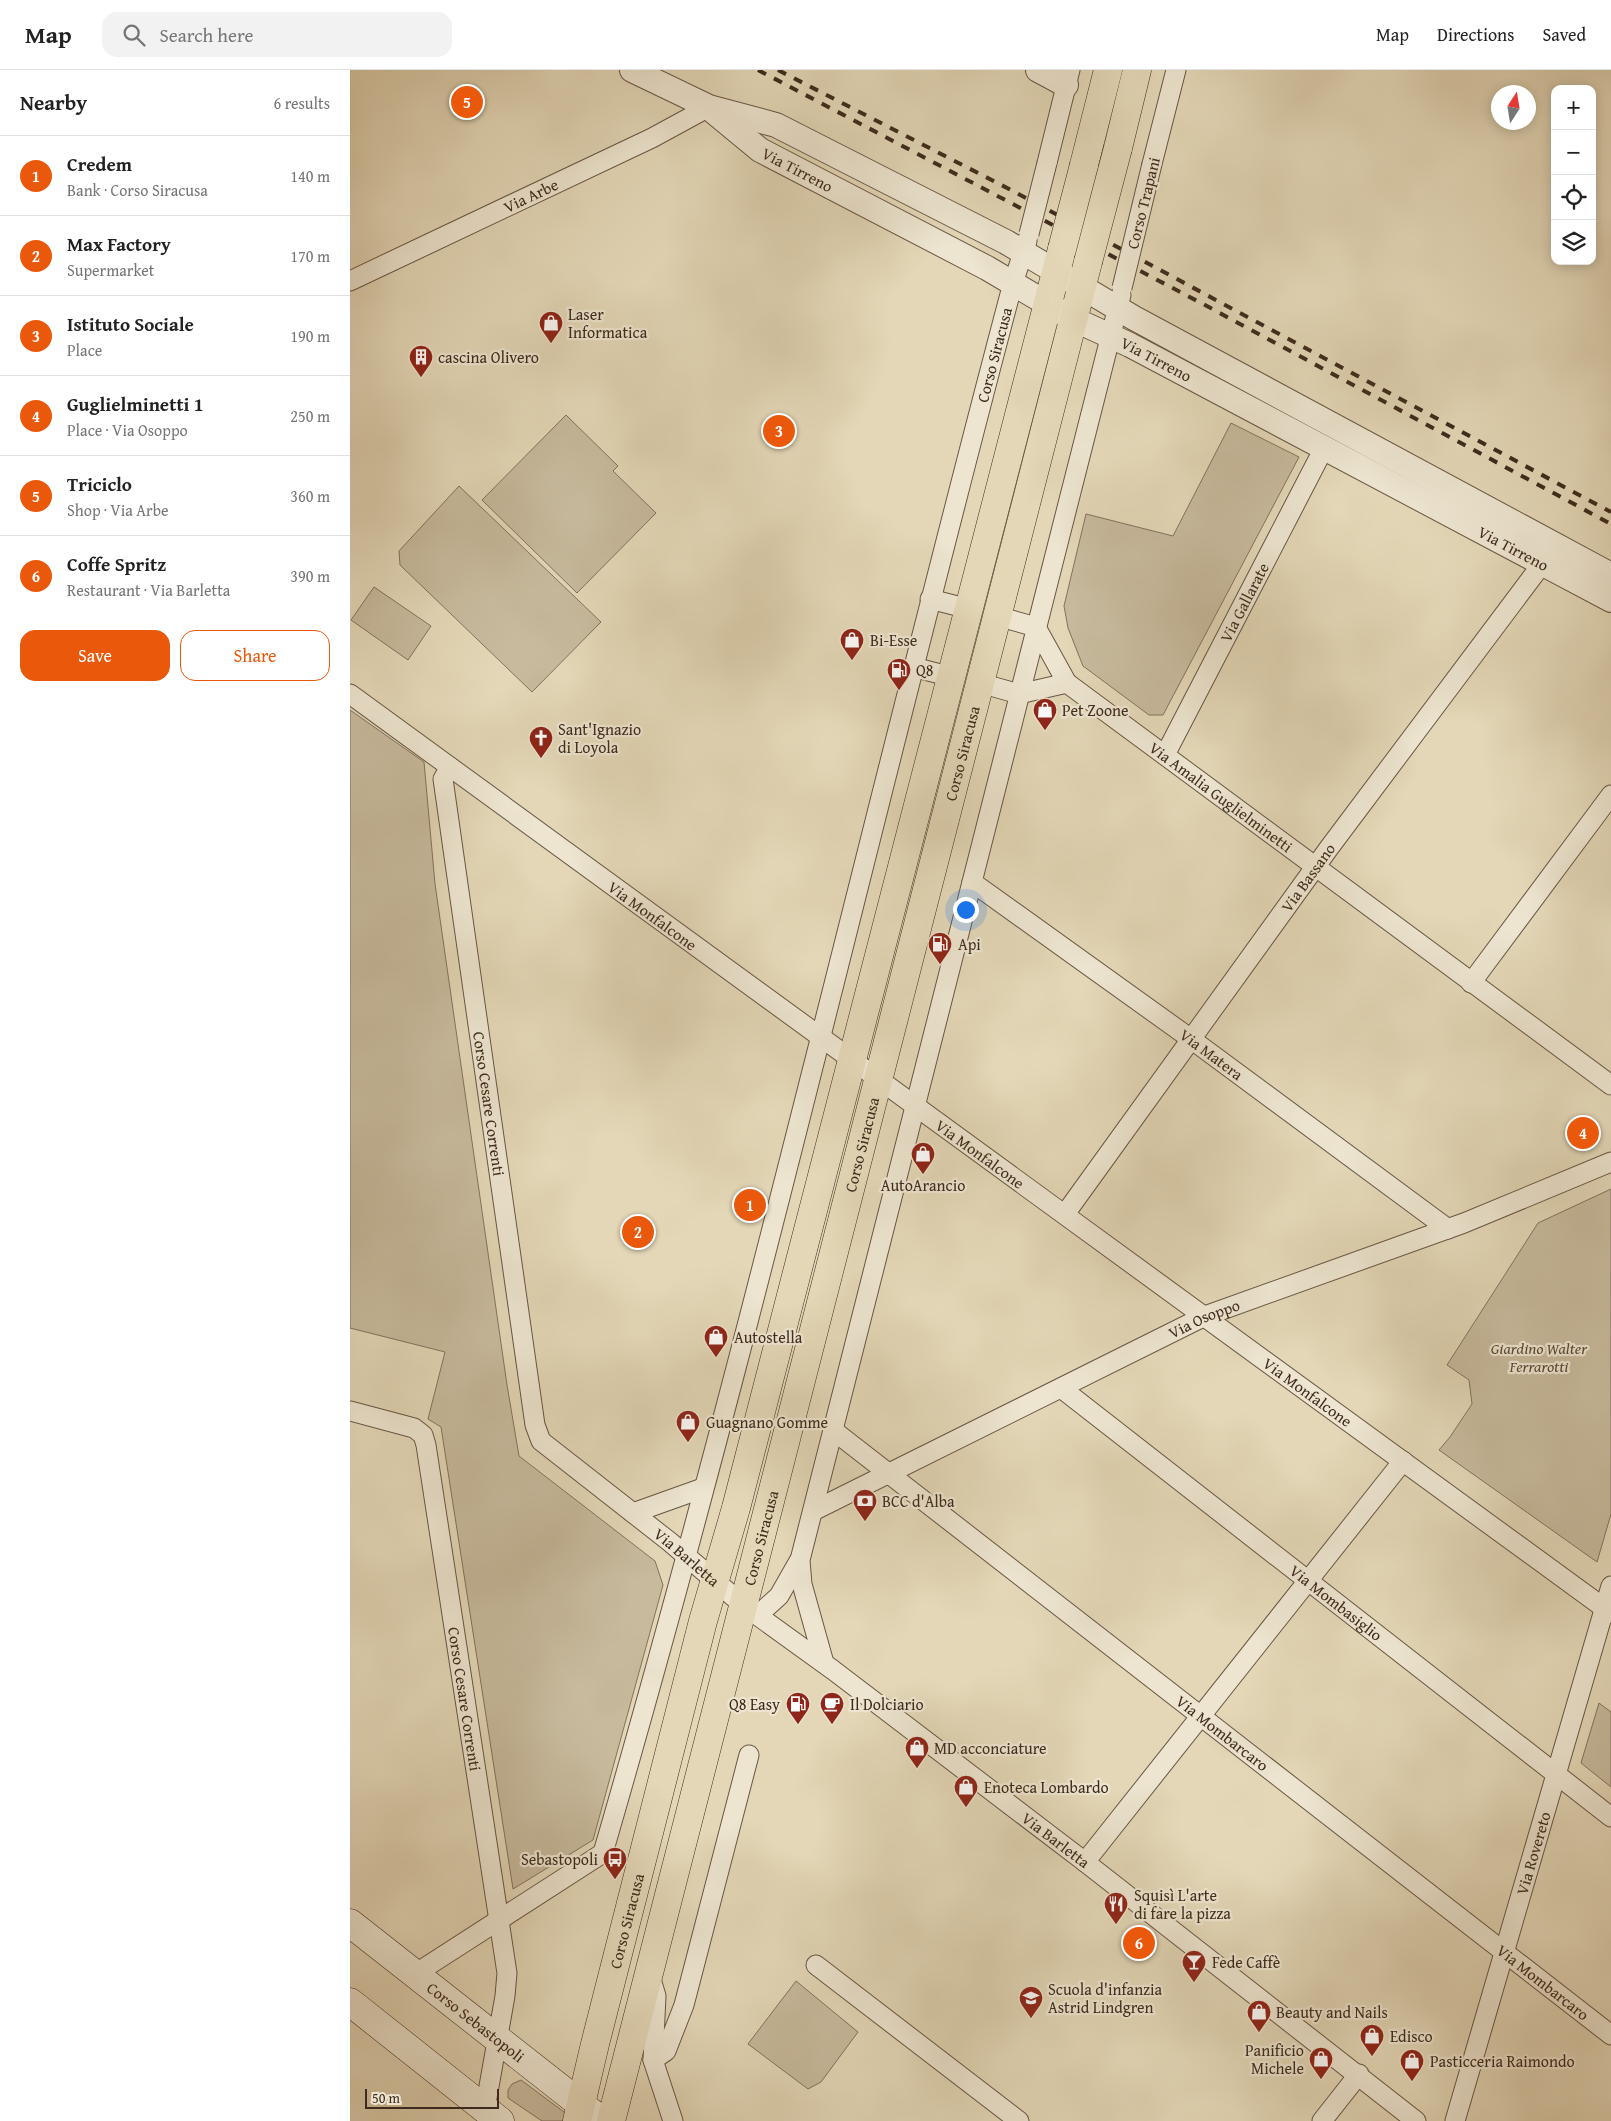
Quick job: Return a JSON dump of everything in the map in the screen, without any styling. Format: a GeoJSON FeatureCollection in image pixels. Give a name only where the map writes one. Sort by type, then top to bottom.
{"type":"FeatureCollection","features":[{"type":"Feature","properties":{"kind":"main road"},"geometry":{"type":"LineString","coordinates":[[1048,304],[1108,70]]}},
{"type":"Feature","properties":{"kind":"main road"},"geometry":{"type":"LineString","coordinates":[[1073,319],[1137,70]]}},
{"type":"Feature","properties":{"kind":"main road","name":"Corso Siracusa"},"geometry":{"type":"LineString","coordinates":[[586,2116],[715,1581],[736,1508],[1048,304]]}},
{"type":"Feature","properties":{"kind":"main road","name":"Corso Siracusa"},"geometry":{"type":"LineString","coordinates":[[611,2121],[648,1971],[751,1610],[878,1081],[1073,319]]}},
{"type":"Feature","properties":{"kind":"main road","name":"Corso Sebastopoli"},"geometry":{"type":"LineString","coordinates":[[350,1923],[498,2041],[586,2116]]}},
{"type":"Feature","properties":{"kind":"main road"},"geometry":{"type":"LineString","coordinates":[[350,2002],[492,2117]]}},
{"type":"Feature","properties":{"kind":"street","name":"Via Tirreno"},"geometry":{"type":"LineString","coordinates":[[632,70],[709,107],[776,125],[1026,243],[1059,262],[1081,288],[1120,298],[1549,555],[1611,600]]}},
{"type":"Feature","properties":{"kind":"street"},"geometry":{"type":"LineString","coordinates":[[1013,283],[1026,243],[1068,78],[1038,70]]}},
{"type":"Feature","properties":{"kind":"street","name":"Corso Trapani"},"geometry":{"type":"LineString","coordinates":[[1110,336],[1176,70]]}},
{"type":"Feature","properties":{"kind":"street","name":"Via Tirreno"},"geometry":{"type":"LineString","coordinates":[[709,107],[760,150],[1013,283],[1073,319],[1110,336],[1324,448],[1549,555],[1611,575]]}},
{"type":"Feature","properties":{"kind":"street","name":"Via Arbe"},"geometry":{"type":"LineString","coordinates":[[350,281],[652,138],[709,107]]}},
{"type":"Feature","properties":{"kind":"street","name":"Corso Siracusa"},"geometry":{"type":"LineString","coordinates":[[415,1974],[603,1853],[686,1555],[820,1039],[930,599],[1013,283]]}},
{"type":"Feature","properties":{"kind":"street","name":"Corso Siracusa"},"geometry":{"type":"LineString","coordinates":[[751,1610],[779,1596],[800,1560],[814,1511],[914,1107],[1110,336]]}},
{"type":"Feature","properties":{"kind":"street","name":"Via Gallarate"},"geometry":{"type":"LineString","coordinates":[[1165,755],[1324,448]]}},
{"type":"Feature","properties":{"kind":"street","name":"Via Bassano"},"geometry":{"type":"LineString","coordinates":[[1064,1214],[1315,867],[1549,555]]}},
{"type":"Feature","properties":{"kind":"street"},"geometry":{"type":"LineString","coordinates":[[930,599],[969,609]]}},
{"type":"Feature","properties":{"kind":"street"},"geometry":{"type":"LineString","coordinates":[[997,616],[1036,627]]}},
{"type":"Feature","properties":{"kind":"street","name":"Via Amalia Guglielminetti"},"geometry":{"type":"LineString","coordinates":[[1036,627],[1067,683],[1611,1085]]}},
{"type":"Feature","properties":{"kind":"street"},"geometry":{"type":"LineString","coordinates":[[913,666],[952,677]]}},
{"type":"Feature","properties":{"kind":"street"},"geometry":{"type":"LineString","coordinates":[[980,684],[1019,694],[1067,683]]}},
{"type":"Feature","properties":{"kind":"street","name":"Via Monfalcone"},"geometry":{"type":"LineString","coordinates":[[350,694],[851,1062],[1205,1316],[1608,1611]]}},
{"type":"Feature","properties":{"kind":"street","name":"Corso Cesare Correnti"},"geometry":{"type":"LineString","coordinates":[[450,767],[444,779],[444,787],[535,1425],[542,1441]]}},
{"type":"Feature","properties":{"kind":"street"},"geometry":{"type":"LineString","coordinates":[[1471,983],[1611,795]]}},
{"type":"Feature","properties":{"kind":"street","name":"Via Matera"},"geometry":{"type":"LineString","coordinates":[[972,882],[1191,1039],[1448,1229]]}},
{"type":"Feature","properties":{"kind":"street","name":"Via Osoppo"},"geometry":{"type":"LineString","coordinates":[[814,1511],[1205,1316],[1448,1229],[1611,1162]]}},
{"type":"Feature","properties":{"kind":"street","name":"Via Mombasiglio"},"geometry":{"type":"LineString","coordinates":[[1061,1388],[1611,1817]]}},
{"type":"Feature","properties":{"kind":"street","name":"Corso Cesare Correnti"},"geometry":{"type":"LineString","coordinates":[[350,1411],[414,1428],[422,1435],[426,1445],[500,1921],[506,1973],[506,1996],[498,2041]]}},
{"type":"Feature","properties":{"kind":"street","name":"Via Mombarcaro"},"geometry":{"type":"LineString","coordinates":[[834,1430],[1201,1717],[1505,1951],[1611,2036]]}},
{"type":"Feature","properties":{"kind":"street","name":"Via Barletta"},"geometry":{"type":"LineString","coordinates":[[542,1441],[686,1555],[751,1610],[824,1663],[1085,1862],[1359,2074],[1416,2121]]}},
{"type":"Feature","properties":{"kind":"street"},"geometry":{"type":"LineString","coordinates":[[1085,1862],[1403,1460]]}},
{"type":"Feature","properties":{"kind":"street","name":"Via Barletta"},"geometry":{"type":"LineString","coordinates":[[633,1513],[703,1488]]}},
{"type":"Feature","properties":{"kind":"street","name":"Corso Siracusa"},"geometry":{"type":"LineString","coordinates":[[800,1560],[802,1584],[824,1663]]}},
{"type":"Feature","properties":{"kind":"street","name":"Via Rovereto"},"geometry":{"type":"LineString","coordinates":[[1455,2121],[1556,1774],[1608,1611],[1611,1586]]}},
{"type":"Feature","properties":{"kind":"street"},"geometry":{"type":"LineString","coordinates":[[653,2060],[666,2051],[684,2004],[748,1754]]}},
{"type":"Feature","properties":{"kind":"street"},"geometry":{"type":"LineString","coordinates":[[816,1965],[1019,2121]]}},
{"type":"Feature","properties":{"kind":"street","name":"Corso Siracusa"},"geometry":{"type":"LineString","coordinates":[[648,1971],[656,1996],[653,2060],[673,2121]]}},
{"type":"Feature","properties":{"kind":"street"},"geometry":{"type":"LineString","coordinates":[[492,2117],[498,2041]]}},
{"type":"Feature","properties":{"kind":"street"},"geometry":{"type":"LineString","coordinates":[[1322,2121],[1359,2074]]}},
{"type":"Feature","properties":{"kind":"green space"},"geometry":{"type":"Polygon","coordinates":[[[566,415],[618,466],[613,471],[656,513],[577,593],[482,500],[566,415]]]}},
{"type":"Feature","properties":{"kind":"green space"},"geometry":{"type":"Polygon","coordinates":[[[1231,423],[1299,457],[1163,715],[1149,715],[1083,666],[1068,628],[1064,606],[1086,514],[1173,536],[1231,423]]]}},
{"type":"Feature","properties":{"kind":"green space"},"geometry":{"type":"Polygon","coordinates":[[[459,486],[601,622],[532,692],[400,565],[399,551],[459,486]]]}},
{"type":"Feature","properties":{"kind":"green space"},"geometry":{"type":"Polygon","coordinates":[[[374,587],[431,626],[408,660],[351,620],[374,587]]]}},
{"type":"Feature","properties":{"kind":"green space"},"geometry":{"type":"Polygon","coordinates":[[[350,710],[424,762],[435,884],[507,1385],[519,1456],[655,1561],[663,1585],[593,1840],[513,1889],[441,1427],[428,1419],[445,1352],[350,1328],[350,710]]]}},
{"type":"Feature","properties":{"kind":"green space","name":"Giardino Walter Ferrarotti"},"geometry":{"type":"Polygon","coordinates":[[[1611,1189],[1611,1514],[1597,1562],[1439,1450],[1472,1404],[1469,1380],[1447,1365],[1538,1223],[1611,1189]]]}},
{"type":"Feature","properties":{"kind":"green space"},"geometry":{"type":"Polygon","coordinates":[[[1599,1703],[1611,1712],[1611,1787],[1581,1763],[1599,1703]]]}},
{"type":"Feature","properties":{"kind":"green space"},"geometry":{"type":"Polygon","coordinates":[[[796,1981],[858,2032],[821,2082],[808,2089],[748,2044],[796,1981]]]}},
{"type":"Feature","properties":{"kind":"green space"},"geometry":{"type":"Polygon","coordinates":[[[521,2080],[564,2112],[567,2121],[542,2121],[508,2098],[508,2090],[512,2084],[521,2080]]]}},
{"type":"Feature","properties":{"kind":"railway"},"geometry":{"type":"LineString","coordinates":[[758,70],[1203,304],[1611,524]]}},
{"type":"Feature","properties":{"kind":"railway"},"geometry":{"type":"LineString","coordinates":[[778,70],[1011,190],[1611,512]]}},
{"type":"Feature","properties":{"kind":"place","name":"Triciclo"},"geometry":{"type":"Point","coordinates":[467,102]}},
{"type":"Feature","properties":{"kind":"place","name":"Laser Informatica"},"geometry":{"type":"Point","coordinates":[551,344]}},
{"type":"Feature","properties":{"kind":"place","name":"cascina Olivero"},"geometry":{"type":"Point","coordinates":[421,378]}},
{"type":"Feature","properties":{"kind":"place","name":"Istituto Sociale"},"geometry":{"type":"Point","coordinates":[779,431]}},
{"type":"Feature","properties":{"kind":"place","name":"Bi-Esse"},"geometry":{"type":"Point","coordinates":[852,661]}},
{"type":"Feature","properties":{"kind":"place","name":"Q8"},"geometry":{"type":"Point","coordinates":[899,691]}},
{"type":"Feature","properties":{"kind":"place","name":"Pet Zoone"},"geometry":{"type":"Point","coordinates":[1045,731]}},
{"type":"Feature","properties":{"kind":"place","name":"Sant'Ignazio di Loyola"},"geometry":{"type":"Point","coordinates":[541,759]}},
{"type":"Feature","properties":{"kind":"place","name":"Api"},"geometry":{"type":"Point","coordinates":[940,965]}},
{"type":"Feature","properties":{"kind":"place","name":"Guglielminetti 1"},"geometry":{"type":"Point","coordinates":[1583,1133]}},
{"type":"Feature","properties":{"kind":"place","name":"AutoArancio"},"geometry":{"type":"Point","coordinates":[923,1175]}},
{"type":"Feature","properties":{"kind":"place","name":"Credem"},"geometry":{"type":"Point","coordinates":[750,1205]}},
{"type":"Feature","properties":{"kind":"place","name":"Max Factory"},"geometry":{"type":"Point","coordinates":[638,1232]}},
{"type":"Feature","properties":{"kind":"place","name":"Autostella"},"geometry":{"type":"Point","coordinates":[716,1358]}},
{"type":"Feature","properties":{"kind":"place","name":"Guagnano Gomme"},"geometry":{"type":"Point","coordinates":[688,1443]}},
{"type":"Feature","properties":{"kind":"place","name":"BCC d'Alba"},"geometry":{"type":"Point","coordinates":[865,1522]}},
{"type":"Feature","properties":{"kind":"place","name":"Q8 Easy"},"geometry":{"type":"Point","coordinates":[798,1725]}},
{"type":"Feature","properties":{"kind":"place","name":"Il Dolciario"},"geometry":{"type":"Point","coordinates":[832,1725]}},
{"type":"Feature","properties":{"kind":"place","name":"MD acconciature"},"geometry":{"type":"Point","coordinates":[917,1769]}},
{"type":"Feature","properties":{"kind":"place","name":"Enoteca Lombardo"},"geometry":{"type":"Point","coordinates":[966,1808]}},
{"type":"Feature","properties":{"kind":"place","name":"Sebastopoli"},"geometry":{"type":"Point","coordinates":[615,1880]}},
{"type":"Feature","properties":{"kind":"place","name":"Squisì L'arte di fare la pizza"},"geometry":{"type":"Point","coordinates":[1116,1925]}},
{"type":"Feature","properties":{"kind":"place","name":"Coffe Spritz"},"geometry":{"type":"Point","coordinates":[1139,1943]}},
{"type":"Feature","properties":{"kind":"place","name":"Fede Caffè"},"geometry":{"type":"Point","coordinates":[1194,1983]}},
{"type":"Feature","properties":{"kind":"place","name":"Scuola d'infanzia Astrid Lindgren"},"geometry":{"type":"Point","coordinates":[1031,2019]}},
{"type":"Feature","properties":{"kind":"place","name":"Beauty and Nails"},"geometry":{"type":"Point","coordinates":[1259,2033]}},
{"type":"Feature","properties":{"kind":"place","name":"Edisco"},"geometry":{"type":"Point","coordinates":[1372,2057]}},
{"type":"Feature","properties":{"kind":"place","name":"Panificio Michele"},"geometry":{"type":"Point","coordinates":[1321,2080]}},
{"type":"Feature","properties":{"kind":"place","name":"Pasticceria Raimondo"},"geometry":{"type":"Point","coordinates":[1412,2082]}}]}
